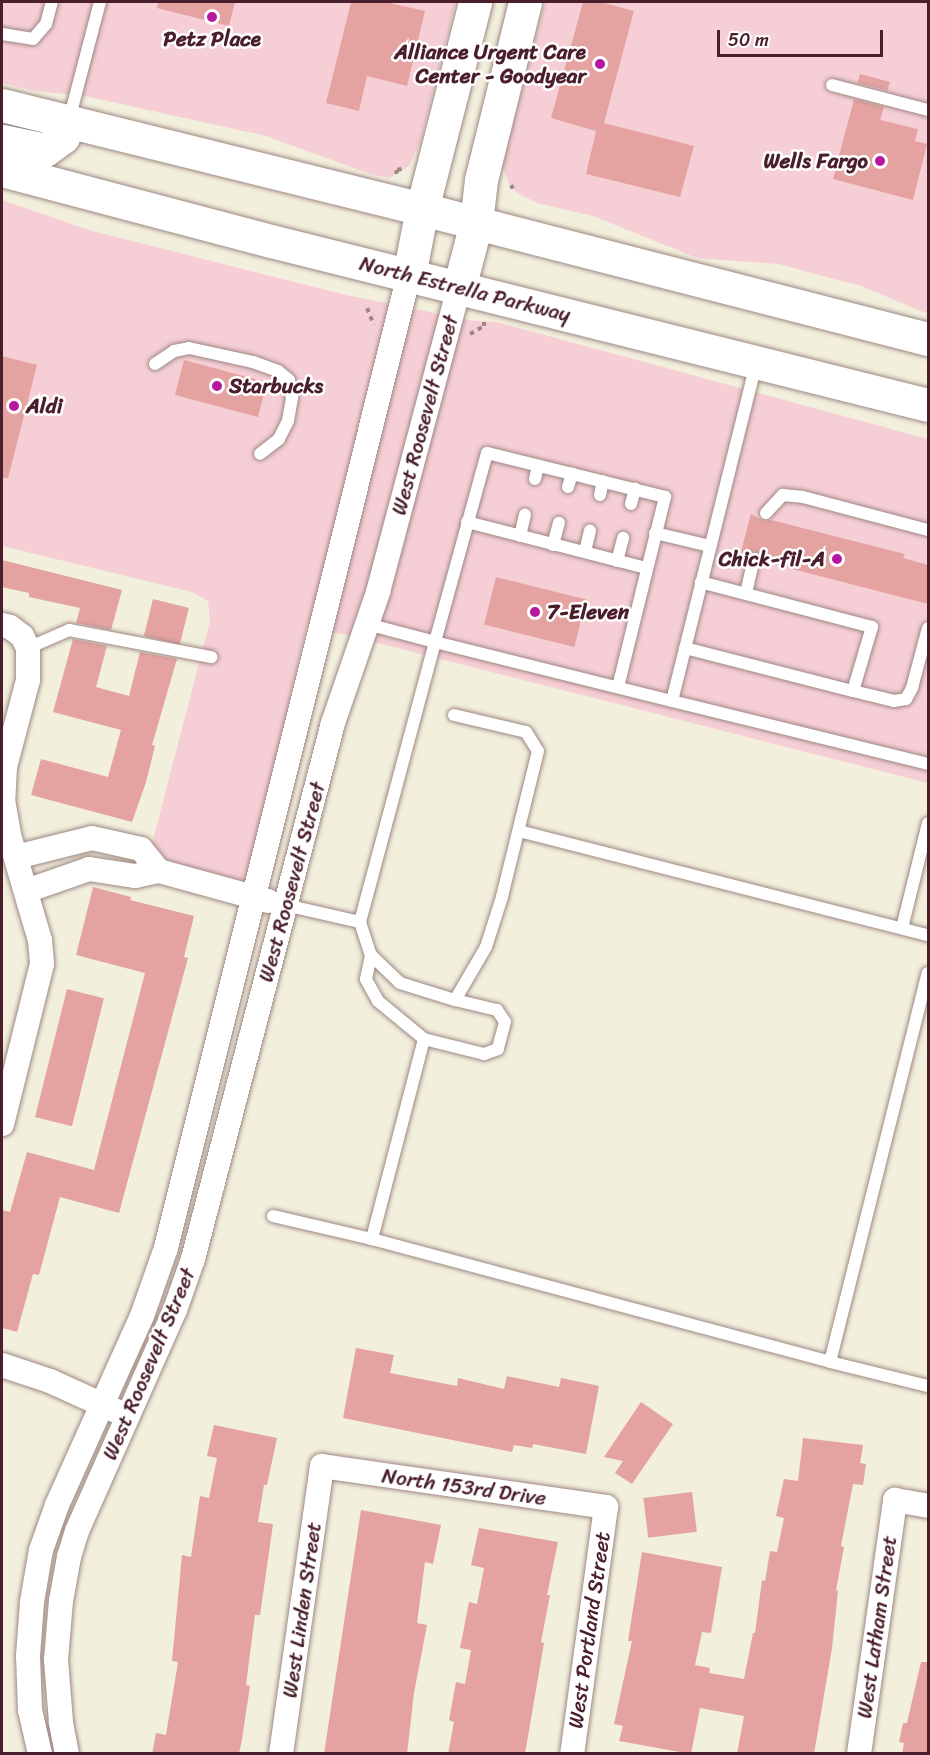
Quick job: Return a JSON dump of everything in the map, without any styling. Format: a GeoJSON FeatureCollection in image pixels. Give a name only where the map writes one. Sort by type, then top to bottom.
{"type":"FeatureCollection","features":[{"type":"Feature","properties":{"kind":"main road","name":"West Roosevelt Street"},"geometry":{"type":"LineString","coordinates":[[409,275],[422,209],[475,2]]}},
{"type":"Feature","properties":{"kind":"main road","name":"West Roosevelt Street"},"geometry":{"type":"LineString","coordinates":[[459,288],[476,223],[481,180],[525,2]]}},
{"type":"Feature","properties":{"kind":"main road"},"geometry":{"type":"LineString","coordinates":[[2,105],[422,209],[928,339]]}},
{"type":"Feature","properties":{"kind":"main road"},"geometry":{"type":"LineString","coordinates":[[2,141],[45,150],[63,137],[69,121]]}},
{"type":"Feature","properties":{"kind":"main road","name":"North Estrella Parkway"},"geometry":{"type":"LineString","coordinates":[[2,170],[459,288],[928,405]]}},
{"type":"Feature","properties":{"kind":"street","name":"West Roosevelt Street"},"geometry":{"type":"LineString","coordinates":[[40,1754],[30,1710],[28,1666],[36,1577],[48,1527],[141,1316],[166,1248],[409,275]]}},
{"type":"Feature","properties":{"kind":"street","name":"West Roosevelt Street"},"geometry":{"type":"LineString","coordinates":[[68,1754],[61,1722],[56,1660],[64,1579],[77,1532],[175,1310],[193,1259],[333,723],[378,592],[459,288]]}},
{"type":"Feature","properties":{"kind":"street"},"geometry":{"type":"LineString","coordinates":[[2,1124],[42,964],[40,940],[16,857],[3,800],[4,767],[28,680],[17,636]]}},
{"type":"Feature","properties":{"kind":"street"},"geometry":{"type":"LineString","coordinates":[[16,857],[92,838],[141,849],[159,871]]}},
{"type":"Feature","properties":{"kind":"street"},"geometry":{"type":"LineString","coordinates":[[79,840],[84,870]]}},
{"type":"Feature","properties":{"kind":"street"},"geometry":{"type":"LineString","coordinates":[[26,891],[84,870],[135,876],[159,871],[285,905]]}},
{"type":"Feature","properties":{"kind":"street"},"geometry":{"type":"LineString","coordinates":[[2,1365],[50,1381],[129,1417]]}},
{"type":"Feature","properties":{"kind":"street","name":"North 153rd Drive"},"geometry":{"type":"LineString","coordinates":[[322,1466],[606,1507]]}},
{"type":"Feature","properties":{"kind":"street","name":"West Linden Street"},"geometry":{"type":"LineString","coordinates":[[282,1754],[322,1466]]}},
{"type":"Feature","properties":{"kind":"street","name":"West Latham Street"},"geometry":{"type":"LineString","coordinates":[[859,1754],[895,1500],[928,1506]]}},
{"type":"Feature","properties":{"kind":"street","name":"West Portland Street"},"geometry":{"type":"LineString","coordinates":[[572,1754],[606,1507]]}},
{"type":"Feature","properties":{"kind":"lane"},"geometry":{"type":"LineString","coordinates":[[2,34],[33,39],[46,24],[52,2]]}},
{"type":"Feature","properties":{"kind":"lane"},"geometry":{"type":"LineString","coordinates":[[69,121],[100,2]]}},
{"type":"Feature","properties":{"kind":"lane"},"geometry":{"type":"LineString","coordinates":[[832,85],[928,110]]}},
{"type":"Feature","properties":{"kind":"lane"},"geometry":{"type":"LineString","coordinates":[[155,364],[174,351],[189,348],[253,362],[278,371],[289,380],[292,398],[288,422],[279,439],[260,454]]}},
{"type":"Feature","properties":{"kind":"lane"},"geometry":{"type":"LineString","coordinates":[[672,701],[756,362]]}},
{"type":"Feature","properties":{"kind":"lane"},"geometry":{"type":"LineString","coordinates":[[371,955],[366,980],[378,1001],[424,1039],[484,1054],[498,1049],[505,1022],[497,1010],[399,983],[371,955],[360,922],[487,453],[665,497],[618,687]]}},
{"type":"Feature","properties":{"kind":"lane"},"geometry":{"type":"LineString","coordinates":[[535,479],[538,466]]}},
{"type":"Feature","properties":{"kind":"lane"},"geometry":{"type":"LineString","coordinates":[[568,486],[572,474]]}},
{"type":"Feature","properties":{"kind":"lane"},"geometry":{"type":"LineString","coordinates":[[600,495],[603,482]]}},
{"type":"Feature","properties":{"kind":"lane"},"geometry":{"type":"LineString","coordinates":[[631,504],[635,489]]}},
{"type":"Feature","properties":{"kind":"lane"},"geometry":{"type":"LineString","coordinates":[[766,513],[783,495],[803,497],[928,530]]}},
{"type":"Feature","properties":{"kind":"lane"},"geometry":{"type":"LineString","coordinates":[[520,536],[525,514]]}},
{"type":"Feature","properties":{"kind":"lane"},"geometry":{"type":"LineString","coordinates":[[467,522],[646,568]]}},
{"type":"Feature","properties":{"kind":"lane"},"geometry":{"type":"LineString","coordinates":[[553,544],[559,524]]}},
{"type":"Feature","properties":{"kind":"lane"},"geometry":{"type":"LineString","coordinates":[[585,552],[591,531]]}},
{"type":"Feature","properties":{"kind":"lane"},"geometry":{"type":"LineString","coordinates":[[655,533],[710,546]]}},
{"type":"Feature","properties":{"kind":"lane"},"geometry":{"type":"LineString","coordinates":[[617,561],[622,538]]}},
{"type":"Feature","properties":{"kind":"lane"},"geometry":{"type":"LineString","coordinates":[[746,593],[754,558]]}},
{"type":"Feature","properties":{"kind":"lane"},"geometry":{"type":"LineString","coordinates":[[701,582],[872,627],[854,691]]}},
{"type":"Feature","properties":{"kind":"lane"},"geometry":{"type":"LineString","coordinates":[[367,624],[928,764]]}},
{"type":"Feature","properties":{"kind":"lane"},"geometry":{"type":"LineString","coordinates":[[685,648],[894,700],[906,699],[912,688],[928,628]]}},
{"type":"Feature","properties":{"kind":"lane"},"geometry":{"type":"LineString","coordinates":[[17,636],[69,630],[211,657]]}},
{"type":"Feature","properties":{"kind":"lane"},"geometry":{"type":"LineString","coordinates":[[454,715],[526,732],[538,751],[519,831],[486,947],[455,1000]]}},
{"type":"Feature","properties":{"kind":"lane"},"geometry":{"type":"LineString","coordinates":[[902,928],[928,823]]}},
{"type":"Feature","properties":{"kind":"lane"},"geometry":{"type":"LineString","coordinates":[[519,831],[928,935]]}},
{"type":"Feature","properties":{"kind":"lane"},"geometry":{"type":"LineString","coordinates":[[285,905],[360,922]]}},
{"type":"Feature","properties":{"kind":"lane"},"geometry":{"type":"LineString","coordinates":[[830,1362],[928,973]]}},
{"type":"Feature","properties":{"kind":"lane"},"geometry":{"type":"LineString","coordinates":[[372,1239],[424,1039]]}},
{"type":"Feature","properties":{"kind":"lane"},"geometry":{"type":"LineString","coordinates":[[273,1216],[372,1239],[830,1362],[928,1386]]}},
{"type":"Feature","properties":{"kind":"path"},"geometry":{"type":"LineString","coordinates":[[397,170],[402,167]]}},
{"type":"Feature","properties":{"kind":"path"},"geometry":{"type":"LineString","coordinates":[[367,308],[374,326]]}},
{"type":"Feature","properties":{"kind":"path"},"geometry":{"type":"LineString","coordinates":[[467,336],[484,326]]}},
{"type":"Feature","properties":{"kind":"shaded area"},"geometry":{"type":"Polygon","coordinates":[[[2,2],[456,2],[420,143],[409,166],[389,178],[373,175],[266,136],[85,96],[34,91],[2,83],[2,2]]]}},
{"type":"Feature","properties":{"kind":"shaded area"},"geometry":{"type":"Polygon","coordinates":[[[545,2],[928,2],[928,314],[861,286],[778,264],[697,258],[593,216],[537,203],[517,193],[509,184],[502,166],[545,2]]]}},
{"type":"Feature","properties":{"kind":"shaded area"},"geometry":{"type":"Polygon","coordinates":[[[2,200],[92,231],[351,296],[475,321],[497,322],[928,439],[928,783],[307,625],[245,891],[146,867],[210,621],[208,601],[192,592],[2,546],[2,200]]]}},
{"type":"Feature","properties":{"kind":"building","name":"Petz Place"},"geometry":{"type":"Polygon","coordinates":[[[158,2],[235,2],[229,26],[157,8],[158,2]]]}},
{"type":"Feature","properties":{"kind":"building"},"geometry":{"type":"Polygon","coordinates":[[[351,2],[385,2],[425,11],[407,86],[367,76],[359,111],[326,103],[351,2]]]}},
{"type":"Feature","properties":{"kind":"building"},"geometry":{"type":"Polygon","coordinates":[[[583,2],[600,2],[634,11],[604,123],[694,146],[680,197],[586,174],[596,131],[551,118],[583,2]]]}},
{"type":"Feature","properties":{"kind":"building"},"geometry":{"type":"Polygon","coordinates":[[[860,74],[890,82],[888,91],[858,83],[860,74]]]}},
{"type":"Feature","properties":{"kind":"building","name":"Wells Fargo"},"geometry":{"type":"Polygon","coordinates":[[[854,99],[884,107],[880,120],[918,129],[915,141],[927,144],[913,200],[833,179],[854,99]]]}},
{"type":"Feature","properties":{"kind":"building","name":"Aldi"},"geometry":{"type":"Polygon","coordinates":[[[2,356],[37,365],[8,478],[2,478],[2,356]]]}},
{"type":"Feature","properties":{"kind":"building","name":"Starbucks"},"geometry":{"type":"Polygon","coordinates":[[[184,360],[259,380],[256,392],[264,394],[258,417],[175,395],[184,360]]]}},
{"type":"Feature","properties":{"kind":"building","name":"Chick-fil-A"},"geometry":{"type":"Polygon","coordinates":[[[751,514],[764,521],[771,520],[905,554],[903,558],[928,565],[928,604],[769,563],[768,566],[761,565],[762,556],[755,551],[748,553],[745,560],[739,559],[751,514]]]}},
{"type":"Feature","properties":{"kind":"building"},"geometry":{"type":"Polygon","coordinates":[[[2,560],[122,590],[111,630],[76,623],[80,608],[29,597],[29,593],[2,587],[2,560]]]}},
{"type":"Feature","properties":{"kind":"building","name":"7-Eleven"},"geometry":{"type":"Polygon","coordinates":[[[496,577],[586,599],[574,647],[484,625],[496,577]]]}},
{"type":"Feature","properties":{"kind":"building"},"geometry":{"type":"Polygon","coordinates":[[[153,599],[189,608],[180,645],[144,636],[153,599]]]}},
{"type":"Feature","properties":{"kind":"building"},"geometry":{"type":"Polygon","coordinates":[[[73,639],[107,646],[96,687],[129,696],[140,652],[177,659],[152,745],[155,746],[146,782],[132,822],[31,795],[41,759],[108,777],[121,730],[53,712],[73,639]]]}},
{"type":"Feature","properties":{"kind":"building"},"geometry":{"type":"Polygon","coordinates":[[[93,887],[131,897],[130,900],[194,916],[184,957],[188,958],[119,1213],[60,1197],[39,1275],[33,1274],[17,1332],[2,1328],[2,1210],[10,1212],[27,1152],[94,1170],[145,973],[76,955],[93,887]]]}},
{"type":"Feature","properties":{"kind":"building"},"geometry":{"type":"Polygon","coordinates":[[[67,989],[104,998],[72,1126],[35,1117],[67,989]]]}},
{"type":"Feature","properties":{"kind":"building"},"geometry":{"type":"Polygon","coordinates":[[[356,1348],[394,1355],[390,1373],[457,1386],[458,1378],[504,1389],[507,1376],[559,1387],[561,1378],[599,1386],[586,1454],[533,1444],[532,1448],[514,1445],[512,1452],[343,1418],[356,1348]]]}},
{"type":"Feature","properties":{"kind":"building"},"geometry":{"type":"Polygon","coordinates":[[[641,1402],[673,1424],[632,1484],[615,1473],[623,1461],[604,1457],[641,1402]]]}},
{"type":"Feature","properties":{"kind":"building"},"geometry":{"type":"Polygon","coordinates":[[[214,1425],[277,1438],[267,1485],[264,1485],[258,1522],[273,1524],[260,1615],[255,1615],[246,1685],[250,1686],[242,1739],[239,1754],[152,1754],[156,1733],[166,1735],[178,1662],[172,1661],[182,1555],[191,1557],[200,1496],[209,1498],[217,1458],[207,1456],[214,1425]]]}},
{"type":"Feature","properties":{"kind":"building"},"geometry":{"type":"Polygon","coordinates":[[[803,1438],[863,1445],[860,1463],[866,1464],[863,1485],[853,1484],[841,1546],[844,1547],[836,1590],[838,1591],[832,1648],[814,1754],[737,1754],[744,1716],[700,1708],[691,1754],[619,1741],[623,1726],[614,1724],[632,1641],[628,1641],[642,1552],[722,1567],[711,1633],[702,1632],[695,1665],[710,1668],[709,1673],[744,1679],[753,1633],[755,1633],[762,1580],[765,1581],[770,1551],[777,1552],[784,1518],[776,1516],[784,1479],[798,1481],[803,1438]]]}},
{"type":"Feature","properties":{"kind":"building"},"geometry":{"type":"Polygon","coordinates":[[[692,1492],[697,1532],[648,1538],[643,1498],[692,1492]]]}},
{"type":"Feature","properties":{"kind":"building"},"geometry":{"type":"Polygon","coordinates":[[[361,1510],[441,1525],[433,1564],[425,1562],[417,1623],[427,1625],[414,1693],[407,1754],[324,1754],[361,1510]]]}},
{"type":"Feature","properties":{"kind":"building"},"geometry":{"type":"Polygon","coordinates":[[[479,1528],[558,1542],[547,1595],[550,1595],[541,1642],[544,1643],[525,1754],[448,1754],[454,1722],[449,1720],[456,1682],[465,1684],[471,1650],[460,1648],[469,1602],[477,1604],[484,1568],[471,1565],[479,1528]]]}},
{"type":"Feature","properties":{"kind":"building"},"geometry":{"type":"Polygon","coordinates":[[[921,1662],[928,1662],[928,1754],[902,1754],[904,1743],[899,1742],[903,1723],[907,1723],[921,1662]]]}},
{"type":"Feature","properties":{"kind":"place","name":"Petz Place"},"geometry":{"type":"Point","coordinates":[212,17]}},
{"type":"Feature","properties":{"kind":"place","name":"Alliance Urgent Care Center - Goodyear"},"geometry":{"type":"Point","coordinates":[600,64]}},
{"type":"Feature","properties":{"kind":"place","name":"Wells Fargo"},"geometry":{"type":"Point","coordinates":[880,161]}},
{"type":"Feature","properties":{"kind":"place","name":"Starbucks"},"geometry":{"type":"Point","coordinates":[217,386]}},
{"type":"Feature","properties":{"kind":"place","name":"Aldi"},"geometry":{"type":"Point","coordinates":[14,406]}},
{"type":"Feature","properties":{"kind":"place","name":"Chick-fil-A"},"geometry":{"type":"Point","coordinates":[837,559]}},
{"type":"Feature","properties":{"kind":"place","name":"7-Eleven"},"geometry":{"type":"Point","coordinates":[535,612]}}]}
